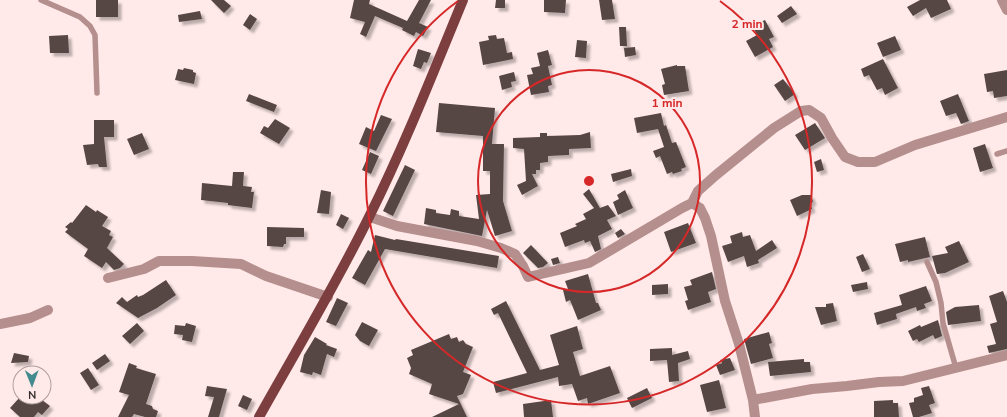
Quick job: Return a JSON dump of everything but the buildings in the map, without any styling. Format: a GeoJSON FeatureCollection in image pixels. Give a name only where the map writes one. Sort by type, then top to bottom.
{"type":"FeatureCollection","features":[{"type":"Feature","properties":{"kind":"main road"},"geometry":{"type":"LineString","coordinates":[[259,417],[328,297],[370,217],[406,140],[464,0]]}},
{"type":"Feature","properties":{"kind":"street"},"geometry":{"type":"LineString","coordinates":[[1002,0],[1007,10]]}},
{"type":"Feature","properties":{"kind":"street"},"geometry":{"type":"LineString","coordinates":[[370,217],[397,226],[477,241],[501,248],[516,254],[528,277],[589,263],[682,208],[692,204],[698,191],[716,175],[774,128],[801,111],[809,110],[821,118],[845,158],[858,162],[875,162],[915,145],[1007,117]]}},
{"type":"Feature","properties":{"kind":"street"},"geometry":{"type":"LineString","coordinates":[[692,204],[700,208],[705,218],[725,301],[739,344],[754,400],[755,417]]}},
{"type":"Feature","properties":{"kind":"street"},"geometry":{"type":"LineString","coordinates":[[108,278],[144,269],[159,262],[192,261],[241,264],[266,276],[328,297]]}},
{"type":"Feature","properties":{"kind":"street"},"geometry":{"type":"LineString","coordinates":[[0,324],[30,318],[48,310]]}},
{"type":"Feature","properties":{"kind":"street"},"geometry":{"type":"LineString","coordinates":[[754,400],[812,389],[903,381],[1007,354]]}},
{"type":"Feature","properties":{"kind":"lane"},"geometry":{"type":"LineString","coordinates":[[41,0],[80,17],[90,26],[95,35],[97,93]]}},
{"type":"Feature","properties":{"kind":"lane"},"geometry":{"type":"LineString","coordinates":[[997,154],[1007,151]]}},
{"type":"Feature","properties":{"kind":"lane"},"geometry":{"type":"LineString","coordinates":[[927,262],[936,282],[941,302],[943,324],[956,368]]}}]}
